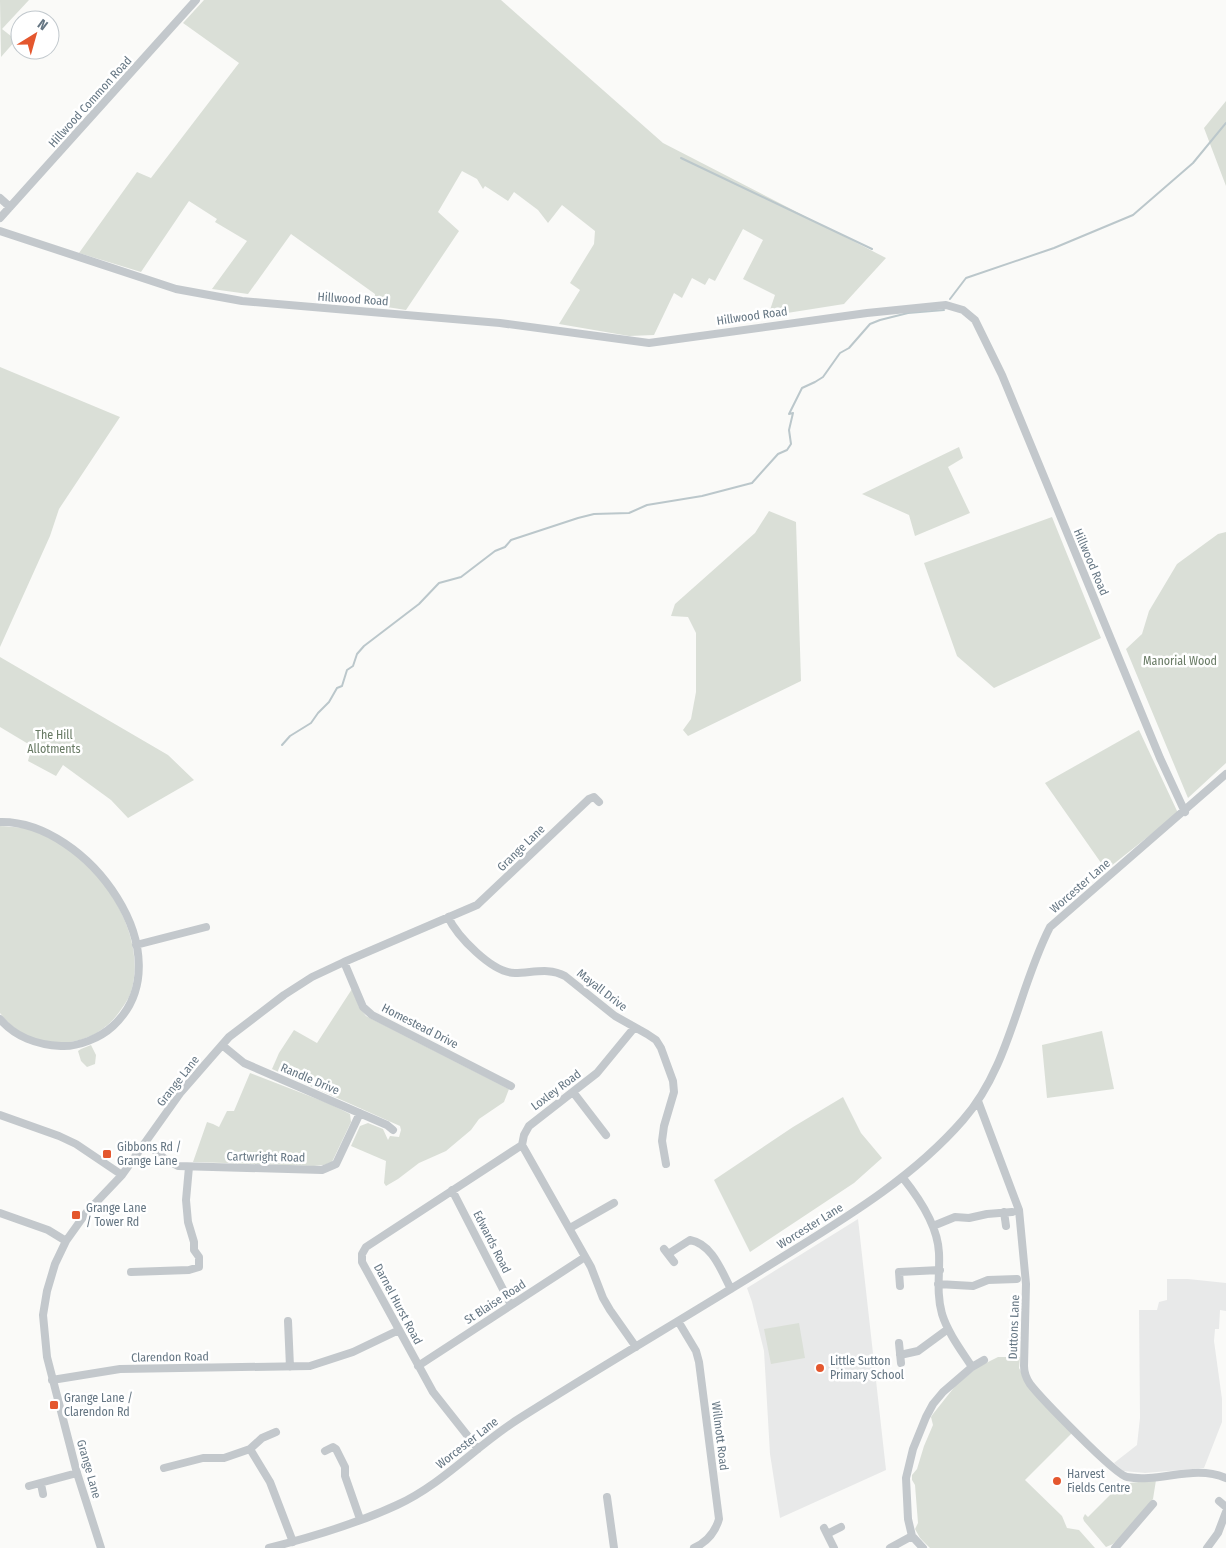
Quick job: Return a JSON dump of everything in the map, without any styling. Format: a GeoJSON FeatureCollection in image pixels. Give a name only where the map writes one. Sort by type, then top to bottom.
{"type":"FeatureCollection","features":[{"type":"Feature","properties":{"kind":"street","name":"Hillwood Common Road"},"geometry":{"type":"LineString","coordinates":[[2,216],[196,0]]}},
{"type":"Feature","properties":{"kind":"street"},"geometry":{"type":"LineString","coordinates":[[0,198],[10,207]]}},
{"type":"Feature","properties":{"kind":"street","name":"Hillwood Road"},"geometry":{"type":"LineString","coordinates":[[2,216],[3,232],[176,289],[242,301],[500,323],[649,343],[920,306],[946,305],[963,310],[975,320],[1002,375],[1156,749],[1185,812]]}},
{"type":"Feature","properties":{"kind":"street","name":"Worcester Lane"},"geometry":{"type":"LineString","coordinates":[[269,1548],[321,1534],[398,1505],[441,1478],[515,1421],[828,1229],[903,1178],[956,1127],[978,1101],[997,1066],[1039,948],[1050,927],[1185,812],[1226,774]]}},
{"type":"Feature","properties":{"kind":"street","name":"Grange Lane"},"geometry":{"type":"LineString","coordinates":[[102,1548],[77,1473],[47,1357],[43,1315],[47,1291],[55,1264],[66,1240],[86,1213],[122,1175],[181,1092],[230,1037],[284,995],[312,977],[477,905],[589,798],[594,797],[599,802]]}},
{"type":"Feature","properties":{"kind":"street"},"geometry":{"type":"LineString","coordinates":[[0,822],[21,824],[54,836],[95,867],[111,887],[127,917],[136,945],[138,960],[134,995],[122,1017],[102,1034],[72,1045],[45,1045],[27,1039],[13,1031],[0,1019]]}},
{"type":"Feature","properties":{"kind":"street","name":"Mayall Drive"},"geometry":{"type":"LineString","coordinates":[[448,917],[454,929],[489,963],[512,974],[557,971],[616,1016],[656,1040],[661,1048],[673,1081],[674,1092],[664,1126],[662,1141],[666,1164]]}},
{"type":"Feature","properties":{"kind":"street"},"geometry":{"type":"LineString","coordinates":[[136,945],[206,927]]}},
{"type":"Feature","properties":{"kind":"street","name":"Homestead Drive"},"geometry":{"type":"LineString","coordinates":[[344,962],[363,1007],[372,1015],[511,1086]]}},
{"type":"Feature","properties":{"kind":"street","name":"Loxley Road"},"geometry":{"type":"LineString","coordinates":[[522,1146],[524,1135],[529,1126],[597,1073],[634,1028]]}},
{"type":"Feature","properties":{"kind":"street","name":"Randle Drive"},"geometry":{"type":"LineString","coordinates":[[222,1045],[244,1063],[388,1125],[393,1130]]}},
{"type":"Feature","properties":{"kind":"street"},"geometry":{"type":"LineString","coordinates":[[573,1092],[596,1128],[606,1135]]}},
{"type":"Feature","properties":{"kind":"street","name":"Duttons Lane"},"geometry":{"type":"LineString","coordinates":[[978,1101],[1020,1210],[1026,1284],[1024,1372],[1031,1384],[1060,1417],[1125,1476],[1140,1478],[1197,1472],[1219,1475],[1226,1478]]}},
{"type":"Feature","properties":{"kind":"street","name":"Cartwright Road"},"geometry":{"type":"LineString","coordinates":[[146,1143],[165,1159],[178,1166],[322,1170],[336,1164],[360,1113]]}},
{"type":"Feature","properties":{"kind":"street"},"geometry":{"type":"LineString","coordinates":[[0,1116],[67,1140],[122,1175]]}},
{"type":"Feature","properties":{"kind":"street"},"geometry":{"type":"LineString","coordinates":[[662,1141],[672,1140]]}},
{"type":"Feature","properties":{"kind":"street"},"geometry":{"type":"LineString","coordinates":[[522,1146],[570,1228],[606,1304],[636,1347]]}},
{"type":"Feature","properties":{"kind":"street","name":"Darnel Hurst Road"},"geometry":{"type":"LineString","coordinates":[[478,1449],[439,1400],[418,1366],[362,1262],[362,1254],[366,1247],[522,1146]]}},
{"type":"Feature","properties":{"kind":"street"},"geometry":{"type":"LineString","coordinates":[[131,1272],[189,1270],[199,1267],[199,1257],[194,1250],[194,1242],[188,1222],[186,1200],[189,1167]]}},
{"type":"Feature","properties":{"kind":"street"},"geometry":{"type":"LineString","coordinates":[[903,1178],[933,1226],[938,1239],[940,1305],[948,1329],[972,1367]]}},
{"type":"Feature","properties":{"kind":"street","name":"Edwards Road"},"geometry":{"type":"LineString","coordinates":[[452,1190],[511,1305]]}},
{"type":"Feature","properties":{"kind":"street"},"geometry":{"type":"LineString","coordinates":[[598,1200],[603,1208]]}},
{"type":"Feature","properties":{"kind":"street"},"geometry":{"type":"LineString","coordinates":[[570,1228],[614,1203]]}},
{"type":"Feature","properties":{"kind":"street"},"geometry":{"type":"LineString","coordinates":[[933,1226],[955,1217],[969,1218],[1008,1212],[1006,1226]]}},
{"type":"Feature","properties":{"kind":"street"},"geometry":{"type":"LineString","coordinates":[[0,1213],[48,1230],[66,1240]]}},
{"type":"Feature","properties":{"kind":"street"},"geometry":{"type":"LineString","coordinates":[[674,1262],[666,1252],[690,1240],[700,1242],[708,1248],[731,1288]]}},
{"type":"Feature","properties":{"kind":"street","name":"St Blaise Road"},"geometry":{"type":"LineString","coordinates":[[418,1366],[585,1257]]}},
{"type":"Feature","properties":{"kind":"street"},"geometry":{"type":"LineString","coordinates":[[900,1286],[899,1272],[940,1270]]}},
{"type":"Feature","properties":{"kind":"street"},"geometry":{"type":"LineString","coordinates":[[938,1284],[973,1286],[988,1280],[1013,1279],[1010,1288]]}},
{"type":"Feature","properties":{"kind":"street"},"geometry":{"type":"LineString","coordinates":[[288,1321],[290,1367]]}},
{"type":"Feature","properties":{"kind":"street","name":"Willmott Road"},"geometry":{"type":"LineString","coordinates":[[678,1321],[696,1351],[699,1362],[719,1519],[712,1535],[703,1544],[694,1548]]}},
{"type":"Feature","properties":{"kind":"street"},"geometry":{"type":"LineString","coordinates":[[899,1343],[901,1359],[918,1351],[948,1329]]}},
{"type":"Feature","properties":{"kind":"street","name":"Clarendon Road"},"geometry":{"type":"LineString","coordinates":[[52,1380],[120,1369],[310,1366],[353,1352],[399,1330]]}},
{"type":"Feature","properties":{"kind":"street"},"geometry":{"type":"LineString","coordinates":[[923,1548],[912,1536],[908,1519],[906,1478],[913,1449],[933,1404],[948,1387],[972,1367],[984,1360]]}},
{"type":"Feature","properties":{"kind":"street"},"geometry":{"type":"LineString","coordinates":[[164,1468],[203,1458],[224,1458],[250,1449],[262,1438],[276,1432]]}},
{"type":"Feature","properties":{"kind":"street"},"geometry":{"type":"LineString","coordinates":[[325,1451],[333,1447],[336,1449],[345,1467],[345,1476],[360,1519]]}},
{"type":"Feature","properties":{"kind":"street"},"geometry":{"type":"LineString","coordinates":[[250,1449],[270,1482],[293,1542]]}},
{"type":"Feature","properties":{"kind":"street"},"geometry":{"type":"LineString","coordinates":[[29,1486],[77,1473]]}},
{"type":"Feature","properties":{"kind":"street"},"geometry":{"type":"LineString","coordinates":[[41,1484],[43,1494]]}},
{"type":"Feature","properties":{"kind":"street"},"geometry":{"type":"LineString","coordinates":[[607,1497],[614,1548]]}},
{"type":"Feature","properties":{"kind":"street"},"geometry":{"type":"LineString","coordinates":[[1115,1548],[1151,1514],[1153,1504]]}},
{"type":"Feature","properties":{"kind":"street"},"geometry":{"type":"LineString","coordinates":[[1206,1548],[1218,1533],[1226,1512]]}},
{"type":"Feature","properties":{"kind":"street"},"geometry":{"type":"LineString","coordinates":[[834,1548],[826,1531],[840,1527]]}},
{"type":"Feature","properties":{"kind":"street"},"geometry":{"type":"LineString","coordinates":[[890,1548],[912,1536]]}},
{"type":"Feature","properties":{"kind":"shaded area","name":"Little Sutton Primary School"},"geometry":{"type":"Polygon","coordinates":[[[858,1219],[886,1470],[780,1518],[770,1454],[764,1351],[747,1288],[858,1219]]]}},
{"type":"Feature","properties":{"kind":"shaded area"},"geometry":{"type":"Polygon","coordinates":[[[1167,1279],[1226,1283],[1226,1311],[1220,1310],[1219,1329],[1215,1329],[1214,1341],[1222,1399],[1222,1422],[1204,1468],[1145,1473],[1123,1471],[1114,1463],[1137,1445],[1140,1418],[1139,1310],[1157,1310],[1159,1302],[1167,1300],[1167,1279]]]}},
{"type":"Feature","properties":{"kind":"green space"},"geometry":{"type":"Polygon","coordinates":[[[0,0],[29,0],[20,10],[10,10],[10,20],[2,29],[10,35],[10,47],[1,57],[0,0]]]}},
{"type":"Feature","properties":{"kind":"green space"},"geometry":{"type":"Polygon","coordinates":[[[204,0],[501,0],[663,143],[886,258],[844,304],[768,316],[775,295],[743,279],[763,240],[743,229],[715,281],[709,278],[705,285],[692,278],[682,298],[674,293],[654,335],[629,336],[559,324],[580,290],[570,283],[594,244],[595,231],[562,205],[548,223],[538,210],[514,192],[508,201],[485,186],[483,189],[477,179],[462,171],[438,212],[459,231],[406,310],[374,305],[375,294],[291,234],[248,294],[212,289],[247,241],[215,222],[217,219],[189,201],[141,272],[79,253],[137,172],[151,178],[239,63],[183,23],[204,0]]]}},
{"type":"Feature","properties":{"kind":"green space"},"geometry":{"type":"Polygon","coordinates":[[[1226,101],[1226,186],[1204,128],[1226,101]]]}},
{"type":"Feature","properties":{"kind":"green space"},"geometry":{"type":"Polygon","coordinates":[[[0,367],[120,417],[59,509],[50,536],[0,647],[0,367]]]}},
{"type":"Feature","properties":{"kind":"green space"},"geometry":{"type":"Polygon","coordinates":[[[959,447],[963,458],[948,467],[970,513],[915,536],[909,515],[862,494],[959,447]]]}},
{"type":"Feature","properties":{"kind":"green space"},"geometry":{"type":"Polygon","coordinates":[[[769,511],[796,522],[801,681],[688,736],[683,730],[691,719],[696,692],[696,633],[688,617],[671,616],[675,604],[755,533],[769,511]]]}},
{"type":"Feature","properties":{"kind":"green space"},"geometry":{"type":"Polygon","coordinates":[[[1052,517],[1101,638],[994,688],[957,656],[924,563],[1052,517]]]}},
{"type":"Feature","properties":{"kind":"green space","name":"Manorial Wood"},"geometry":{"type":"Polygon","coordinates":[[[1226,532],[1226,763],[1188,798],[1126,649],[1142,634],[1149,611],[1177,564],[1218,534],[1226,532]]]}},
{"type":"Feature","properties":{"kind":"green space","name":"The Hill Allotments"},"geometry":{"type":"Polygon","coordinates":[[[0,657],[168,755],[194,780],[128,818],[111,800],[63,765],[56,776],[28,761],[31,750],[30,745],[0,727],[0,657]]]}},
{"type":"Feature","properties":{"kind":"green space"},"geometry":{"type":"Polygon","coordinates":[[[1139,730],[1178,813],[1106,870],[1045,783],[1139,730]]]}},
{"type":"Feature","properties":{"kind":"green space"},"geometry":{"type":"Polygon","coordinates":[[[0,826],[34,830],[55,840],[76,854],[94,872],[110,893],[123,916],[131,940],[135,964],[132,988],[124,1006],[110,1023],[99,1032],[86,1038],[72,1042],[57,1043],[29,1037],[16,1029],[0,1013],[0,826]]]}},
{"type":"Feature","properties":{"kind":"green space"},"geometry":{"type":"Polygon","coordinates":[[[352,989],[359,1007],[366,1016],[509,1089],[504,1102],[479,1119],[471,1130],[446,1151],[419,1163],[386,1186],[384,1183],[386,1161],[351,1146],[360,1126],[368,1123],[383,1129],[388,1140],[390,1136],[399,1137],[400,1126],[272,1069],[279,1053],[294,1030],[317,1043],[352,989]]]}},
{"type":"Feature","properties":{"kind":"green space"},"geometry":{"type":"Polygon","coordinates":[[[1102,1031],[1114,1089],[1047,1098],[1042,1045],[1102,1031]]]}},
{"type":"Feature","properties":{"kind":"green space"},"geometry":{"type":"Polygon","coordinates":[[[91,1045],[96,1055],[95,1064],[87,1067],[81,1061],[78,1051],[91,1045]]]}},
{"type":"Feature","properties":{"kind":"green space"},"geometry":{"type":"Polygon","coordinates":[[[250,1073],[330,1104],[350,1114],[351,1122],[332,1162],[314,1166],[193,1162],[207,1122],[219,1127],[227,1111],[234,1111],[250,1073]]]}},
{"type":"Feature","properties":{"kind":"green space"},"geometry":{"type":"Polygon","coordinates":[[[843,1097],[861,1133],[882,1158],[854,1183],[750,1252],[714,1180],[793,1127],[843,1097]]]}},
{"type":"Feature","properties":{"kind":"green space"},"geometry":{"type":"Polygon","coordinates":[[[799,1323],[805,1358],[771,1364],[764,1329],[799,1323]]]}},
{"type":"Feature","properties":{"kind":"green space"},"geometry":{"type":"Polygon","coordinates":[[[998,1357],[1020,1357],[1019,1368],[1027,1383],[1073,1432],[1025,1480],[1062,1516],[1067,1528],[1079,1530],[1095,1548],[930,1548],[920,1538],[915,1529],[918,1523],[915,1485],[912,1475],[917,1469],[933,1425],[931,1417],[956,1385],[978,1367],[998,1357]]]}},
{"type":"Feature","properties":{"kind":"green space"},"geometry":{"type":"Polygon","coordinates":[[[1156,1480],[1153,1499],[1121,1537],[1106,1547],[1084,1521],[1085,1514],[1088,1517],[1121,1484],[1156,1480]]]}},
{"type":"Feature","properties":{"kind":"waterway"},"geometry":{"type":"LineString","coordinates":[[950,299],[966,278],[1054,248],[1133,215],[1193,163],[1226,123]]}},
{"type":"Feature","properties":{"kind":"waterway"},"geometry":{"type":"LineString","coordinates":[[681,158],[872,249]]}},
{"type":"Feature","properties":{"kind":"waterway"},"geometry":{"type":"LineString","coordinates":[[282,745],[290,736],[311,723],[329,702],[337,688],[342,686],[347,670],[353,666],[357,654],[364,646],[419,604],[439,583],[461,577],[495,551],[505,547],[511,540],[578,518],[594,514],[629,513],[647,505],[702,496],[752,483],[778,454],[787,450],[791,444],[789,430],[793,413],[789,414],[802,388],[823,377],[840,353],[849,348],[870,324],[908,313],[944,310]]}},
{"type":"Feature","properties":{"kind":"place","name":"Gibbons Rd / Grange Lane"},"geometry":{"type":"Point","coordinates":[107,1154]}},
{"type":"Feature","properties":{"kind":"place","name":"Grange Lane / Tower Rd"},"geometry":{"type":"Point","coordinates":[76,1215]}},
{"type":"Feature","properties":{"kind":"place","name":"Little Sutton Primary School"},"geometry":{"type":"Point","coordinates":[820,1368]}},
{"type":"Feature","properties":{"kind":"place","name":"Grange Lane / Clarendon Rd"},"geometry":{"type":"Point","coordinates":[54,1405]}},
{"type":"Feature","properties":{"kind":"place","name":"Harvest Fields Centre"},"geometry":{"type":"Point","coordinates":[1057,1481]}}]}
